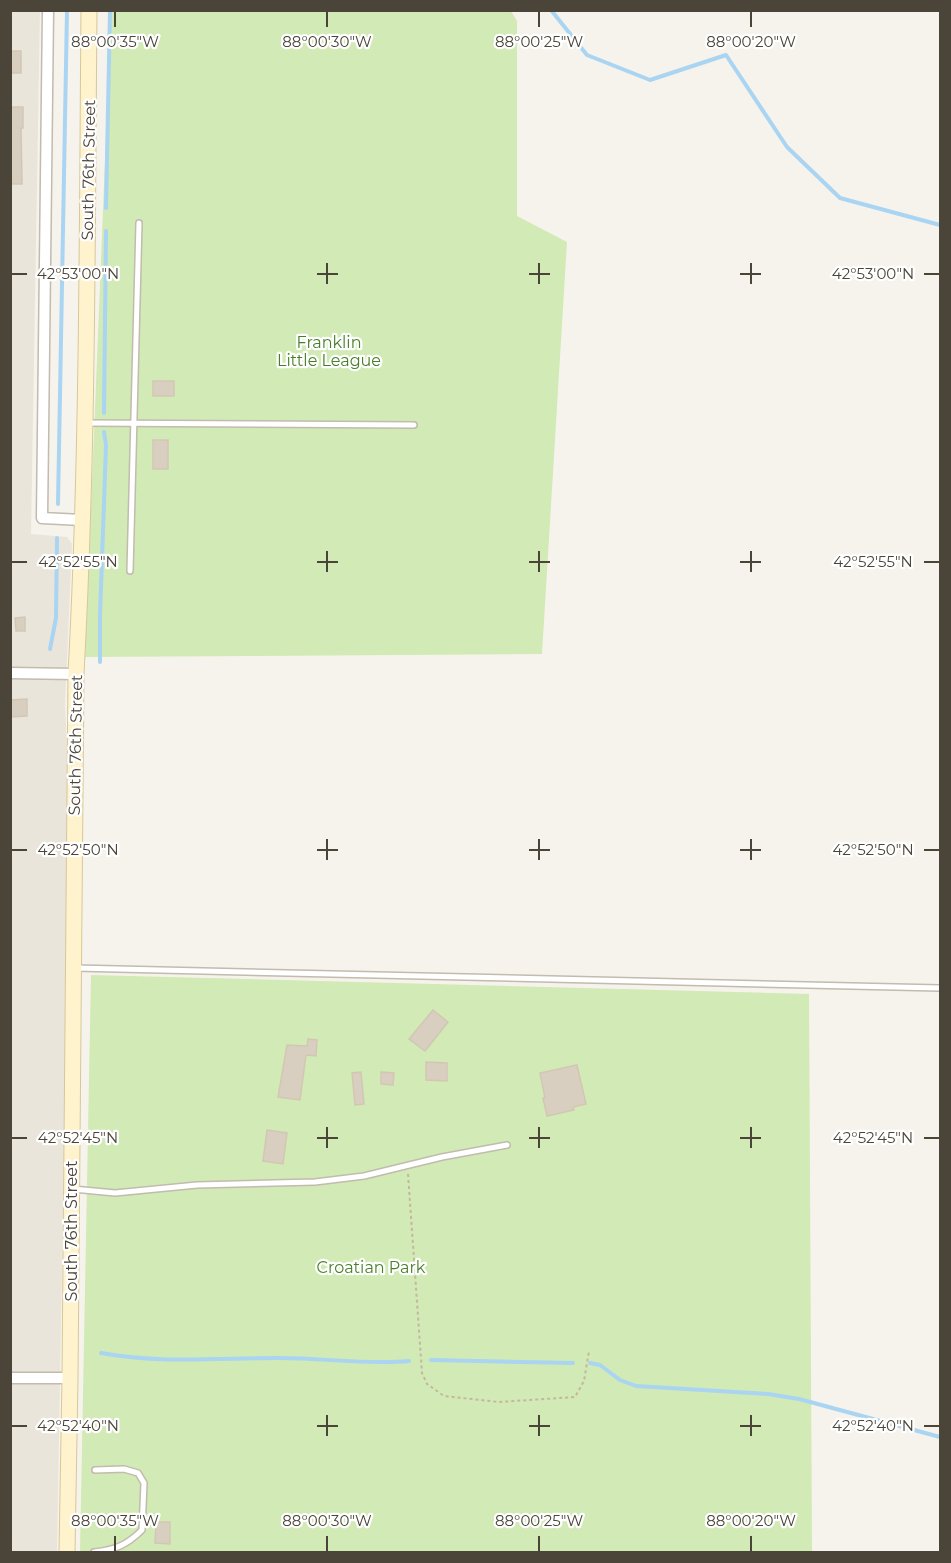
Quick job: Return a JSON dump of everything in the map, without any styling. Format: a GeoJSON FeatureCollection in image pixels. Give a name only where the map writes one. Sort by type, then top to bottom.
{"type":"FeatureCollection","features":[{"type":"Feature","properties":{"kind":"main road","name":"South 76th Street"},"geometry":{"type":"LineString","coordinates":[[67,1552],[76,674],[85,423],[89,10]]}},
{"type":"Feature","properties":{"kind":"street"},"geometry":{"type":"LineString","coordinates":[[48,10],[42,518],[82,520]]}},
{"type":"Feature","properties":{"kind":"street"},"geometry":{"type":"LineString","coordinates":[[10,673],[76,674]]}},
{"type":"Feature","properties":{"kind":"street"},"geometry":{"type":"LineString","coordinates":[[10,1378],[70,1378]]}},
{"type":"Feature","properties":{"kind":"lane"},"geometry":{"type":"LineString","coordinates":[[130,571],[139,223]]}},
{"type":"Feature","properties":{"kind":"lane"},"geometry":{"type":"LineString","coordinates":[[85,423],[414,425]]}},
{"type":"Feature","properties":{"kind":"lane"},"geometry":{"type":"LineString","coordinates":[[74,968],[940,988]]}},
{"type":"Feature","properties":{"kind":"lane"},"geometry":{"type":"LineString","coordinates":[[72,1189],[115,1192],[197,1185],[315,1182],[364,1176],[507,1145]]}},
{"type":"Feature","properties":{"kind":"lane"},"geometry":{"type":"LineString","coordinates":[[94,1552],[116,1550],[132,1540],[142,1530],[144,1483],[138,1473],[124,1469],[95,1470]]}},
{"type":"Feature","properties":{"kind":"path"},"geometry":{"type":"LineString","coordinates":[[408,1166],[422,1373],[427,1384],[444,1396],[499,1402],[575,1397],[584,1381],[589,1351]]}},
{"type":"Feature","properties":{"kind":"shaded area"},"geometry":{"type":"Polygon","coordinates":[[[40,10],[31,534],[67,537],[72,544],[65,705],[70,810],[57,1552],[11,1552],[10,11],[40,10]]]}},
{"type":"Feature","properties":{"kind":"green space","name":"Franklin Little League"},"geometry":{"type":"Polygon","coordinates":[[[111,11],[511,11],[517,21],[517,216],[567,242],[542,654],[85,657],[111,11]]]}},
{"type":"Feature","properties":{"kind":"green space","name":"Croatian Park"},"geometry":{"type":"Polygon","coordinates":[[[91,975],[809,994],[812,1552],[80,1552],[91,975]]]}},
{"type":"Feature","properties":{"kind":"building"},"geometry":{"type":"Polygon","coordinates":[[[10,51],[21,51],[21,73],[10,73],[10,51]]]}},
{"type":"Feature","properties":{"kind":"building"},"geometry":{"type":"Polygon","coordinates":[[[10,107],[23,107],[22,184],[10,184],[10,107]]]}},
{"type":"Feature","properties":{"kind":"building"},"geometry":{"type":"Polygon","coordinates":[[[153,381],[174,381],[174,396],[153,396],[153,381]]]}},
{"type":"Feature","properties":{"kind":"building"},"geometry":{"type":"Polygon","coordinates":[[[153,440],[168,440],[168,469],[153,469],[153,440]]]}},
{"type":"Feature","properties":{"kind":"building"},"geometry":{"type":"Polygon","coordinates":[[[25,617],[25,631],[16,631],[15,618],[25,617]]]}},
{"type":"Feature","properties":{"kind":"building"},"geometry":{"type":"Polygon","coordinates":[[[27,699],[27,716],[10,717],[10,700],[27,699]]]}},
{"type":"Feature","properties":{"kind":"building"},"geometry":{"type":"Polygon","coordinates":[[[433,1010],[448,1022],[425,1051],[409,1039],[433,1010]]]}},
{"type":"Feature","properties":{"kind":"building"},"geometry":{"type":"Polygon","coordinates":[[[308,1039],[317,1040],[316,1056],[306,1055],[300,1100],[278,1097],[287,1045],[307,1046],[308,1039]]]}},
{"type":"Feature","properties":{"kind":"building"},"geometry":{"type":"Polygon","coordinates":[[[426,1062],[447,1063],[447,1081],[426,1080],[426,1062]]]}},
{"type":"Feature","properties":{"kind":"building"},"geometry":{"type":"Polygon","coordinates":[[[577,1065],[586,1104],[573,1107],[574,1110],[547,1116],[540,1073],[577,1065]]]}},
{"type":"Feature","properties":{"kind":"building"},"geometry":{"type":"Polygon","coordinates":[[[361,1072],[364,1104],[355,1105],[352,1073],[361,1072]]]}},
{"type":"Feature","properties":{"kind":"building"},"geometry":{"type":"Polygon","coordinates":[[[381,1072],[394,1073],[393,1085],[381,1084],[381,1072]]]}},
{"type":"Feature","properties":{"kind":"building"},"geometry":{"type":"Polygon","coordinates":[[[267,1130],[287,1133],[283,1164],[263,1161],[267,1130]]]}},
{"type":"Feature","properties":{"kind":"building"},"geometry":{"type":"Polygon","coordinates":[[[156,1522],[170,1522],[170,1544],[155,1543],[156,1522]]]}},
{"type":"Feature","properties":{"kind":"waterway"},"geometry":{"type":"LineString","coordinates":[[58,504],[67,10]]}},
{"type":"Feature","properties":{"kind":"waterway"},"geometry":{"type":"LineString","coordinates":[[106,208],[110,10]]}},
{"type":"Feature","properties":{"kind":"waterway"},"geometry":{"type":"LineString","coordinates":[[551,10],[587,55],[650,80],[726,55],[787,147],[840,198],[940,225]]}},
{"type":"Feature","properties":{"kind":"waterway"},"geometry":{"type":"LineString","coordinates":[[104,413],[106,231]]}},
{"type":"Feature","properties":{"kind":"waterway"},"geometry":{"type":"LineString","coordinates":[[100,662],[106,445],[104,432]]}},
{"type":"Feature","properties":{"kind":"waterway"},"geometry":{"type":"LineString","coordinates":[[50,649],[56,618],[57,538]]}},
{"type":"Feature","properties":{"kind":"waterway"},"geometry":{"type":"LineString","coordinates":[[101,1353],[190,1360],[280,1358],[409,1361]]}},
{"type":"Feature","properties":{"kind":"waterway"},"geometry":{"type":"LineString","coordinates":[[431,1360],[573,1363]]}},
{"type":"Feature","properties":{"kind":"waterway"},"geometry":{"type":"LineString","coordinates":[[590,1363],[600,1365],[620,1380],[636,1386],[768,1394],[799,1399],[940,1437]]}}]}
